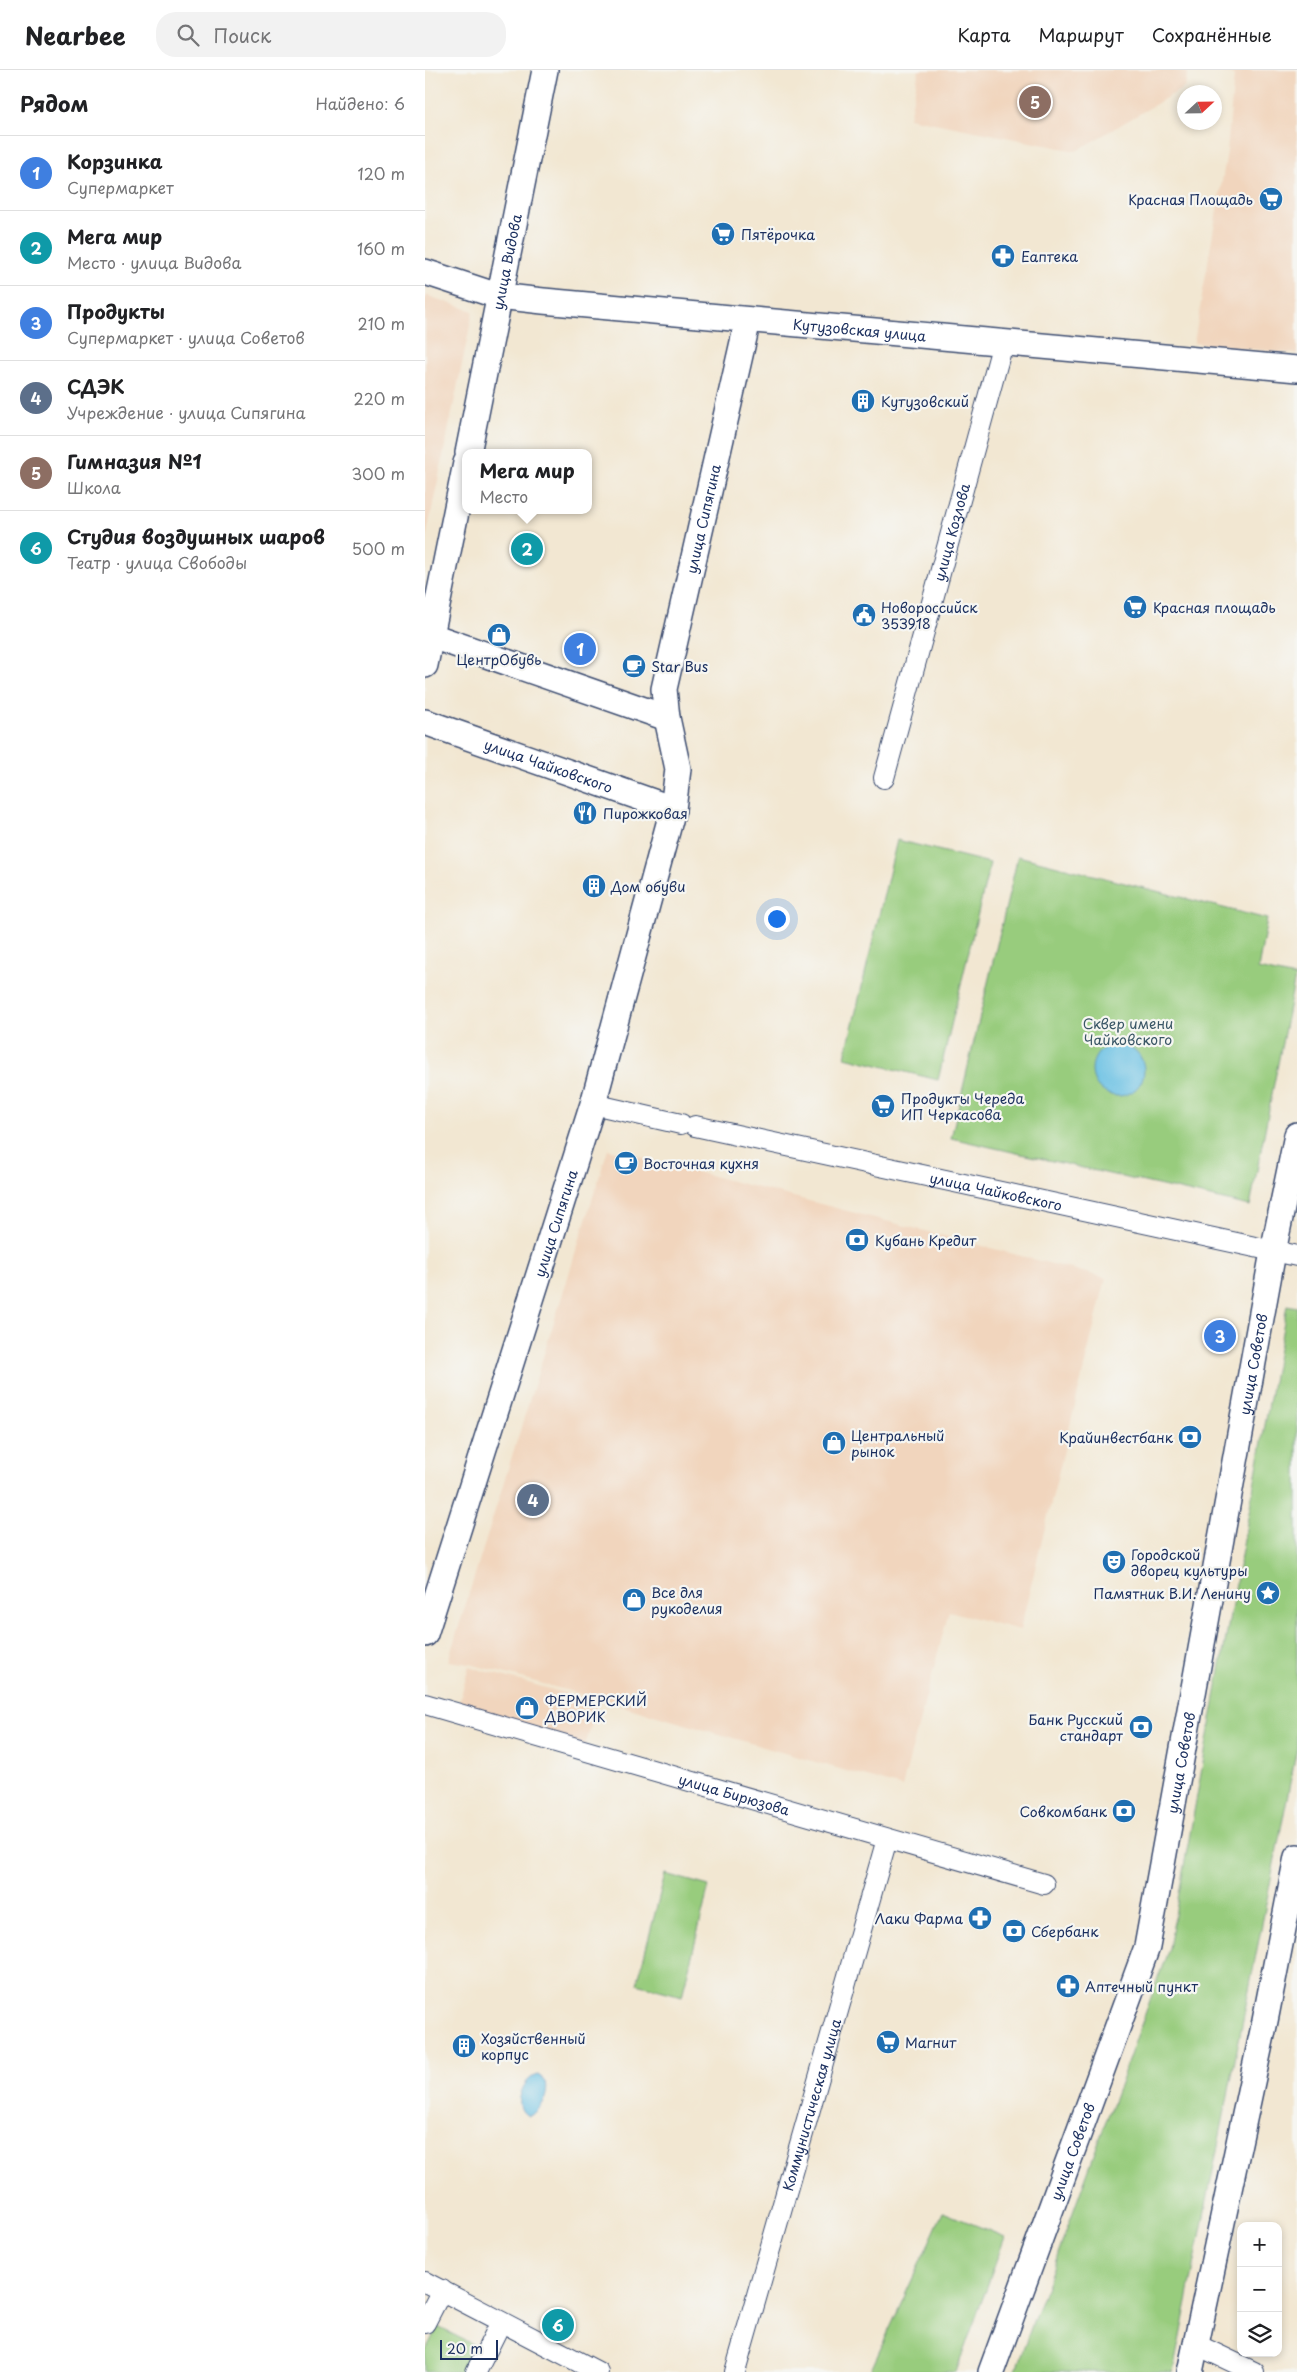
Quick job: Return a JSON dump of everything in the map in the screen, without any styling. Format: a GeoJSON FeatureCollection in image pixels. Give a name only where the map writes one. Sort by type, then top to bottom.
{"type":"FeatureCollection","features":[{"type":"Feature","properties":{"kind":"street","name":"улица Видова"},"geometry":{"type":"LineString","coordinates":[[469,449],[498,296],[545,70]]}},
{"type":"Feature","properties":{"kind":"street","name":"Кутузовская улица"},"geometry":{"type":"LineString","coordinates":[[425,272],[498,296],[748,320],[812,324],[1003,344],[1297,368]]}},
{"type":"Feature","properties":{"kind":"street","name":"улица Сипягина"},"geometry":{"type":"LineString","coordinates":[[425,1634],[593,1104],[673,809],[678,769],[667,718],[665,689],[748,320]]}},
{"type":"Feature","properties":{"kind":"street","name":"улица Козлова"},"geometry":{"type":"LineString","coordinates":[[884,778],[1003,344]]}},
{"type":"Feature","properties":{"kind":"street"},"geometry":{"type":"LineString","coordinates":[[425,665],[428,635],[462,481]]}},
{"type":"Feature","properties":{"kind":"street"},"geometry":{"type":"LineString","coordinates":[[428,635],[667,718]]}},
{"type":"Feature","properties":{"kind":"street","name":"улица Чайковского"},"geometry":{"type":"LineString","coordinates":[[425,722],[673,809]]}},
{"type":"Feature","properties":{"kind":"street","name":"улица Чайковского"},"geometry":{"type":"LineString","coordinates":[[593,1104],[1285,1254]]}},
{"type":"Feature","properties":{"kind":"street","name":"улица Советов"},"geometry":{"type":"LineString","coordinates":[[991,2372],[1147,1947],[1285,1254],[1297,1135]]}},
{"type":"Feature","properties":{"kind":"street","name":"улица Бирюзова"},"geometry":{"type":"LineString","coordinates":[[425,1704],[1044,1884]]}},
{"type":"Feature","properties":{"kind":"street","name":"Коммунистическая улица"},"geometry":{"type":"LineString","coordinates":[[735,2372],[887,1839]]}},
{"type":"Feature","properties":{"kind":"street"},"geometry":{"type":"LineString","coordinates":[[1190,2372],[1265,2021],[1297,1857]]}},
{"type":"Feature","properties":{"kind":"street"},"geometry":{"type":"LineString","coordinates":[[425,2323],[434,2286],[598,2372]]}},
{"type":"Feature","properties":{"kind":"street"},"geometry":{"type":"LineString","coordinates":[[476,2372],[501,2322]]}},
{"type":"Feature","properties":{"kind":"street"},"geometry":{"type":"LineString","coordinates":[[1195,2344],[1254,2372]]}},
{"type":"Feature","properties":{"kind":"shaded area"},"geometry":{"type":"Polygon","coordinates":[[[919,70],[1188,70],[1185,85],[1177,85],[1177,92],[1076,151],[909,118],[919,70]]]}},
{"type":"Feature","properties":{"kind":"shaded area"},"geometry":{"type":"Polygon","coordinates":[[[1211,70],[1297,70],[1297,354],[1194,343],[1227,152],[1234,75],[1211,70]]]}},
{"type":"Feature","properties":{"kind":"shaded area"},"geometry":{"type":"Polygon","coordinates":[[[425,295],[473,311],[426,538],[425,538],[425,295]]]}},
{"type":"Feature","properties":{"kind":"shaded area"},"geometry":{"type":"Polygon","coordinates":[[[608,1149],[1106,1278],[1020,1630],[949,1611],[902,1787],[598,1699],[470,1664],[448,1661],[608,1149]]]}},
{"type":"Feature","properties":{"kind":"shaded area","name":"ФЕРМЕРСКИЙ ДВОРИК"},"geometry":{"type":"Polygon","coordinates":[[[469,1667],[598,1702],[584,1750],[456,1713],[469,1667]]]}},
{"type":"Feature","properties":{"kind":"green space"},"geometry":{"type":"Polygon","coordinates":[[[897,840],[990,863],[938,1080],[845,1057],[897,840]]]}},
{"type":"Feature","properties":{"kind":"green space","name":"Сквер имени Чайковского"},"geometry":{"type":"Polygon","coordinates":[[[1018,856],[1267,919],[1258,969],[1295,977],[1250,1206],[951,1138],[1018,856]]]}},
{"type":"Feature","properties":{"kind":"green space"},"geometry":{"type":"Polygon","coordinates":[[[1287,1305],[1297,1307],[1297,1748],[1173,2372],[1015,2372],[1169,1948],[1287,1305]]]}},
{"type":"Feature","properties":{"kind":"green space"},"geometry":{"type":"Polygon","coordinates":[[[665,1874],[709,1886],[682,1996],[637,1984],[665,1874]]]}},
{"type":"Feature","properties":{"kind":"green space"},"geometry":{"type":"Polygon","coordinates":[[[943,2212],[1005,2237],[956,2372],[870,2372],[943,2212]]]}},
{"type":"Feature","properties":{"kind":"green space"},"geometry":{"type":"Polygon","coordinates":[[[438,2327],[480,2348],[468,2372],[425,2372],[425,2351],[438,2327]]]}},
{"type":"Feature","properties":{"kind":"water"},"geometry":{"type":"Polygon","coordinates":[[[1118,1044],[1132,1048],[1140,1056],[1144,1070],[1140,1084],[1132,1092],[1118,1096],[1104,1092],[1096,1084],[1092,1070],[1096,1056],[1104,1048],[1118,1044]]]}},
{"type":"Feature","properties":{"kind":"water"},"geometry":{"type":"Polygon","coordinates":[[[538,2075],[546,2081],[544,2102],[534,2114],[529,2116],[524,2113],[521,2107],[521,2094],[527,2081],[538,2075]]]}},
{"type":"Feature","properties":{"kind":"place","name":"Гимназия №1"},"geometry":{"type":"Point","coordinates":[1035,102]}},
{"type":"Feature","properties":{"kind":"place","name":"Красная Площадь"},"geometry":{"type":"Point","coordinates":[1271,199]}},
{"type":"Feature","properties":{"kind":"place","name":"Пятёрочка"},"geometry":{"type":"Point","coordinates":[723,234]}},
{"type":"Feature","properties":{"kind":"place","name":"Еаптека"},"geometry":{"type":"Point","coordinates":[1003,256]}},
{"type":"Feature","properties":{"kind":"place","name":"Кутузовский"},"geometry":{"type":"Point","coordinates":[863,401]}},
{"type":"Feature","properties":{"kind":"place","name":"Мега мир"},"geometry":{"type":"Point","coordinates":[527,549]}},
{"type":"Feature","properties":{"kind":"place","name":"Красная площадь"},"geometry":{"type":"Point","coordinates":[1135,607]}},
{"type":"Feature","properties":{"kind":"place","name":"Новороссийск 353918"},"geometry":{"type":"Point","coordinates":[864,615]}},
{"type":"Feature","properties":{"kind":"place","name":"ЦентрОбувь"},"geometry":{"type":"Point","coordinates":[499,635]}},
{"type":"Feature","properties":{"kind":"place","name":"Корзинка"},"geometry":{"type":"Point","coordinates":[580,649]}},
{"type":"Feature","properties":{"kind":"place","name":"Star Bus"},"geometry":{"type":"Point","coordinates":[634,666]}},
{"type":"Feature","properties":{"kind":"place","name":"Пирожковая"},"geometry":{"type":"Point","coordinates":[585,813]}},
{"type":"Feature","properties":{"kind":"place","name":"Дом обуви"},"geometry":{"type":"Point","coordinates":[594,886]}},
{"type":"Feature","properties":{"kind":"place","name":"Продукты Череда ИП Черкасова"},"geometry":{"type":"Point","coordinates":[883,1106]}},
{"type":"Feature","properties":{"kind":"place","name":"Восточная кухня"},"geometry":{"type":"Point","coordinates":[626,1163]}},
{"type":"Feature","properties":{"kind":"place","name":"Кубань Кредит"},"geometry":{"type":"Point","coordinates":[857,1240]}},
{"type":"Feature","properties":{"kind":"place","name":"Продукты"},"geometry":{"type":"Point","coordinates":[1220,1336]}},
{"type":"Feature","properties":{"kind":"place","name":"Крайинвестбанк"},"geometry":{"type":"Point","coordinates":[1190,1437]}},
{"type":"Feature","properties":{"kind":"place","name":"Центральный рынок"},"geometry":{"type":"Point","coordinates":[834,1443]}},
{"type":"Feature","properties":{"kind":"place","name":"СДЭК"},"geometry":{"type":"Point","coordinates":[533,1500]}},
{"type":"Feature","properties":{"kind":"place","name":"Городской дворец культуры"},"geometry":{"type":"Point","coordinates":[1114,1562]}},
{"type":"Feature","properties":{"kind":"place","name":"Памятник В.И. Ленину"},"geometry":{"type":"Point","coordinates":[1268,1593]}},
{"type":"Feature","properties":{"kind":"place","name":"Все для рукоделия"},"geometry":{"type":"Point","coordinates":[634,1600]}},
{"type":"Feature","properties":{"kind":"place","name":"ФЕРМЕРСКИЙ ДВОРИК"},"geometry":{"type":"Point","coordinates":[527,1708]}},
{"type":"Feature","properties":{"kind":"place","name":"Банк Русский стандарт"},"geometry":{"type":"Point","coordinates":[1141,1727]}},
{"type":"Feature","properties":{"kind":"place","name":"Совкомбанк"},"geometry":{"type":"Point","coordinates":[1124,1811]}},
{"type":"Feature","properties":{"kind":"place","name":"Лаки Фарма"},"geometry":{"type":"Point","coordinates":[980,1918]}},
{"type":"Feature","properties":{"kind":"place","name":"Сбербанк"},"geometry":{"type":"Point","coordinates":[1014,1931]}},
{"type":"Feature","properties":{"kind":"place","name":"Аптечный пункт"},"geometry":{"type":"Point","coordinates":[1068,1986]}},
{"type":"Feature","properties":{"kind":"place","name":"Магнит"},"geometry":{"type":"Point","coordinates":[888,2042]}},
{"type":"Feature","properties":{"kind":"place","name":"Хозяйственный корпус"},"geometry":{"type":"Point","coordinates":[464,2046]}},
{"type":"Feature","properties":{"kind":"place","name":"Студия воздушных шаров"},"geometry":{"type":"Point","coordinates":[558,2325]}}]}
